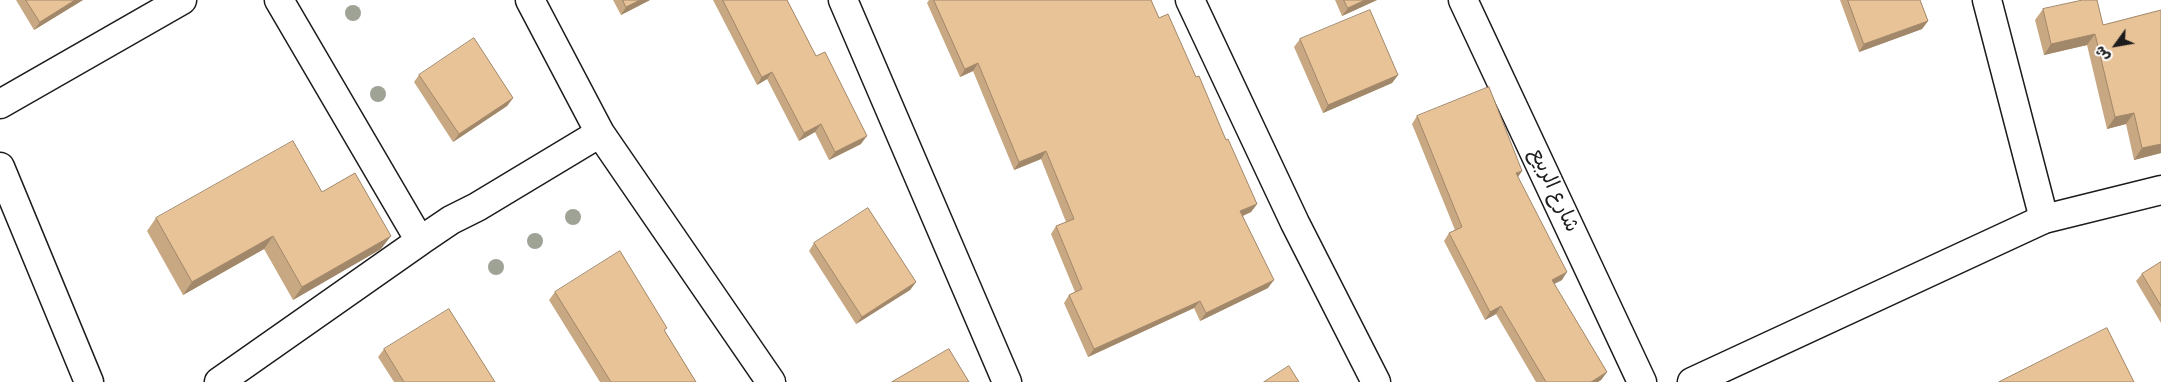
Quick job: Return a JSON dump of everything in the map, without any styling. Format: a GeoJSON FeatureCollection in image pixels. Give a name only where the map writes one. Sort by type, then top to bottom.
{"type":"FeatureCollection","features":[{"type":"Feature","properties":{"kind":"street"},"geometry":{"type":"LineString","coordinates":[[0,104],[182,0]]}},
{"type":"Feature","properties":{"kind":"street"},"geometry":{"type":"LineString","coordinates":[[279,0],[420,241]]}},
{"type":"Feature","properties":{"kind":"street"},"geometry":{"type":"LineString","coordinates":[[530,0],[600,134],[771,382]]}},
{"type":"Feature","properties":{"kind":"street"},"geometry":{"type":"LineString","coordinates":[[843,0],[1007,382]]}},
{"type":"Feature","properties":{"kind":"street"},"geometry":{"type":"LineString","coordinates":[[1190,0],[1295,222],[1376,382]]}},
{"type":"Feature","properties":{"kind":"street","name":"شارع الربيع"},"geometry":{"type":"LineString","coordinates":[[1463,0],[1642,382]]}},
{"type":"Feature","properties":{"kind":"street"},"geometry":{"type":"LineString","coordinates":[[1987,0],[2044,219]]}},
{"type":"Feature","properties":{"kind":"street"},"geometry":{"type":"LineString","coordinates":[[219,382],[451,220],[600,134]]}},
{"type":"Feature","properties":{"kind":"street"},"geometry":{"type":"LineString","coordinates":[[0,167],[89,382]]}},
{"type":"Feature","properties":{"kind":"street"},"geometry":{"type":"LineString","coordinates":[[1692,382],[2044,219],[2161,190]]}},
{"type":"Feature","properties":{"kind":"building"},"geometry":{"type":"Polygon","coordinates":[[[26,0],[75,0],[40,22],[26,0]]]}},
{"type":"Feature","properties":{"kind":"building"},"geometry":{"type":"Polygon","coordinates":[[[623,0],[640,0],[626,7],[623,0]]]}},
{"type":"Feature","properties":{"kind":"building"},"geometry":{"type":"Polygon","coordinates":[[[723,0],[787,0],[816,56],[825,52],[867,136],[835,152],[821,124],[804,133],[772,72],[762,77],[723,0]]]}},
{"type":"Feature","properties":{"kind":"building"},"geometry":{"type":"Polygon","coordinates":[[[934,0],[1151,0],[1159,18],[1168,14],[1196,77],[1199,76],[1226,140],[1228,139],[1257,204],[1240,211],[1274,280],[1206,313],[1200,301],[1094,349],[1069,295],[1082,289],[1056,226],[1074,219],[1046,151],[1019,162],[978,63],[965,69],[934,0]]]}},
{"type":"Feature","properties":{"kind":"building"},"geometry":{"type":"Polygon","coordinates":[[[1344,0],[1365,0],[1348,8],[1344,0]]]}},
{"type":"Feature","properties":{"kind":"building"},"geometry":{"type":"Polygon","coordinates":[[[1848,0],[1920,0],[1928,21],[1864,44],[1848,0]]]}},
{"type":"Feature","properties":{"kind":"building"},"geometry":{"type":"Polygon","coordinates":[[[2083,0],[2097,0],[2103,25],[2161,10],[2161,144],[2142,148],[2134,113],[2115,117],[2095,34],[2051,44],[2043,9],[2083,0]]]}},
{"type":"Feature","properties":{"kind":"building"},"geometry":{"type":"Polygon","coordinates":[[[1370,10],[1398,75],[1328,105],[1300,39],[1370,10]]]}},
{"type":"Feature","properties":{"kind":"building"},"geometry":{"type":"Polygon","coordinates":[[[474,38],[513,98],[459,134],[419,75],[474,38]]]}},
{"type":"Feature","properties":{"kind":"building"},"geometry":{"type":"Polygon","coordinates":[[[1489,87],[1522,171],[1516,173],[1567,272],[1552,280],[1607,372],[1591,382],[1546,382],[1501,306],[1490,312],[1449,233],[1462,227],[1417,116],[1489,87]]]}},
{"type":"Feature","properties":{"kind":"building"},"geometry":{"type":"Polygon","coordinates":[[[293,141],[322,192],[355,173],[391,236],[302,287],[273,236],[192,282],[156,218],[293,141]]]}},
{"type":"Feature","properties":{"kind":"building"},"geometry":{"type":"Polygon","coordinates":[[[868,208],[916,282],[862,317],[814,243],[868,208]]]}},
{"type":"Feature","properties":{"kind":"building"},"geometry":{"type":"Polygon","coordinates":[[[620,251],[667,328],[664,330],[696,382],[611,382],[555,292],[620,251]]]}},
{"type":"Feature","properties":{"kind":"building"},"geometry":{"type":"Polygon","coordinates":[[[2161,262],[2161,306],[2142,274],[2161,262]]]}},
{"type":"Feature","properties":{"kind":"building"},"geometry":{"type":"Polygon","coordinates":[[[449,309],[495,382],[404,382],[384,349],[449,309]]]}},
{"type":"Feature","properties":{"kind":"building"},"geometry":{"type":"Polygon","coordinates":[[[2107,328],[2134,382],[1999,382],[2107,328]]]}},
{"type":"Feature","properties":{"kind":"building"},"geometry":{"type":"Polygon","coordinates":[[[949,349],[969,382],[892,382],[949,349]]]}},
{"type":"Feature","properties":{"kind":"building"},"geometry":{"type":"Polygon","coordinates":[[[1289,366],[1299,382],[1264,382],[1289,366]]]}}]}
